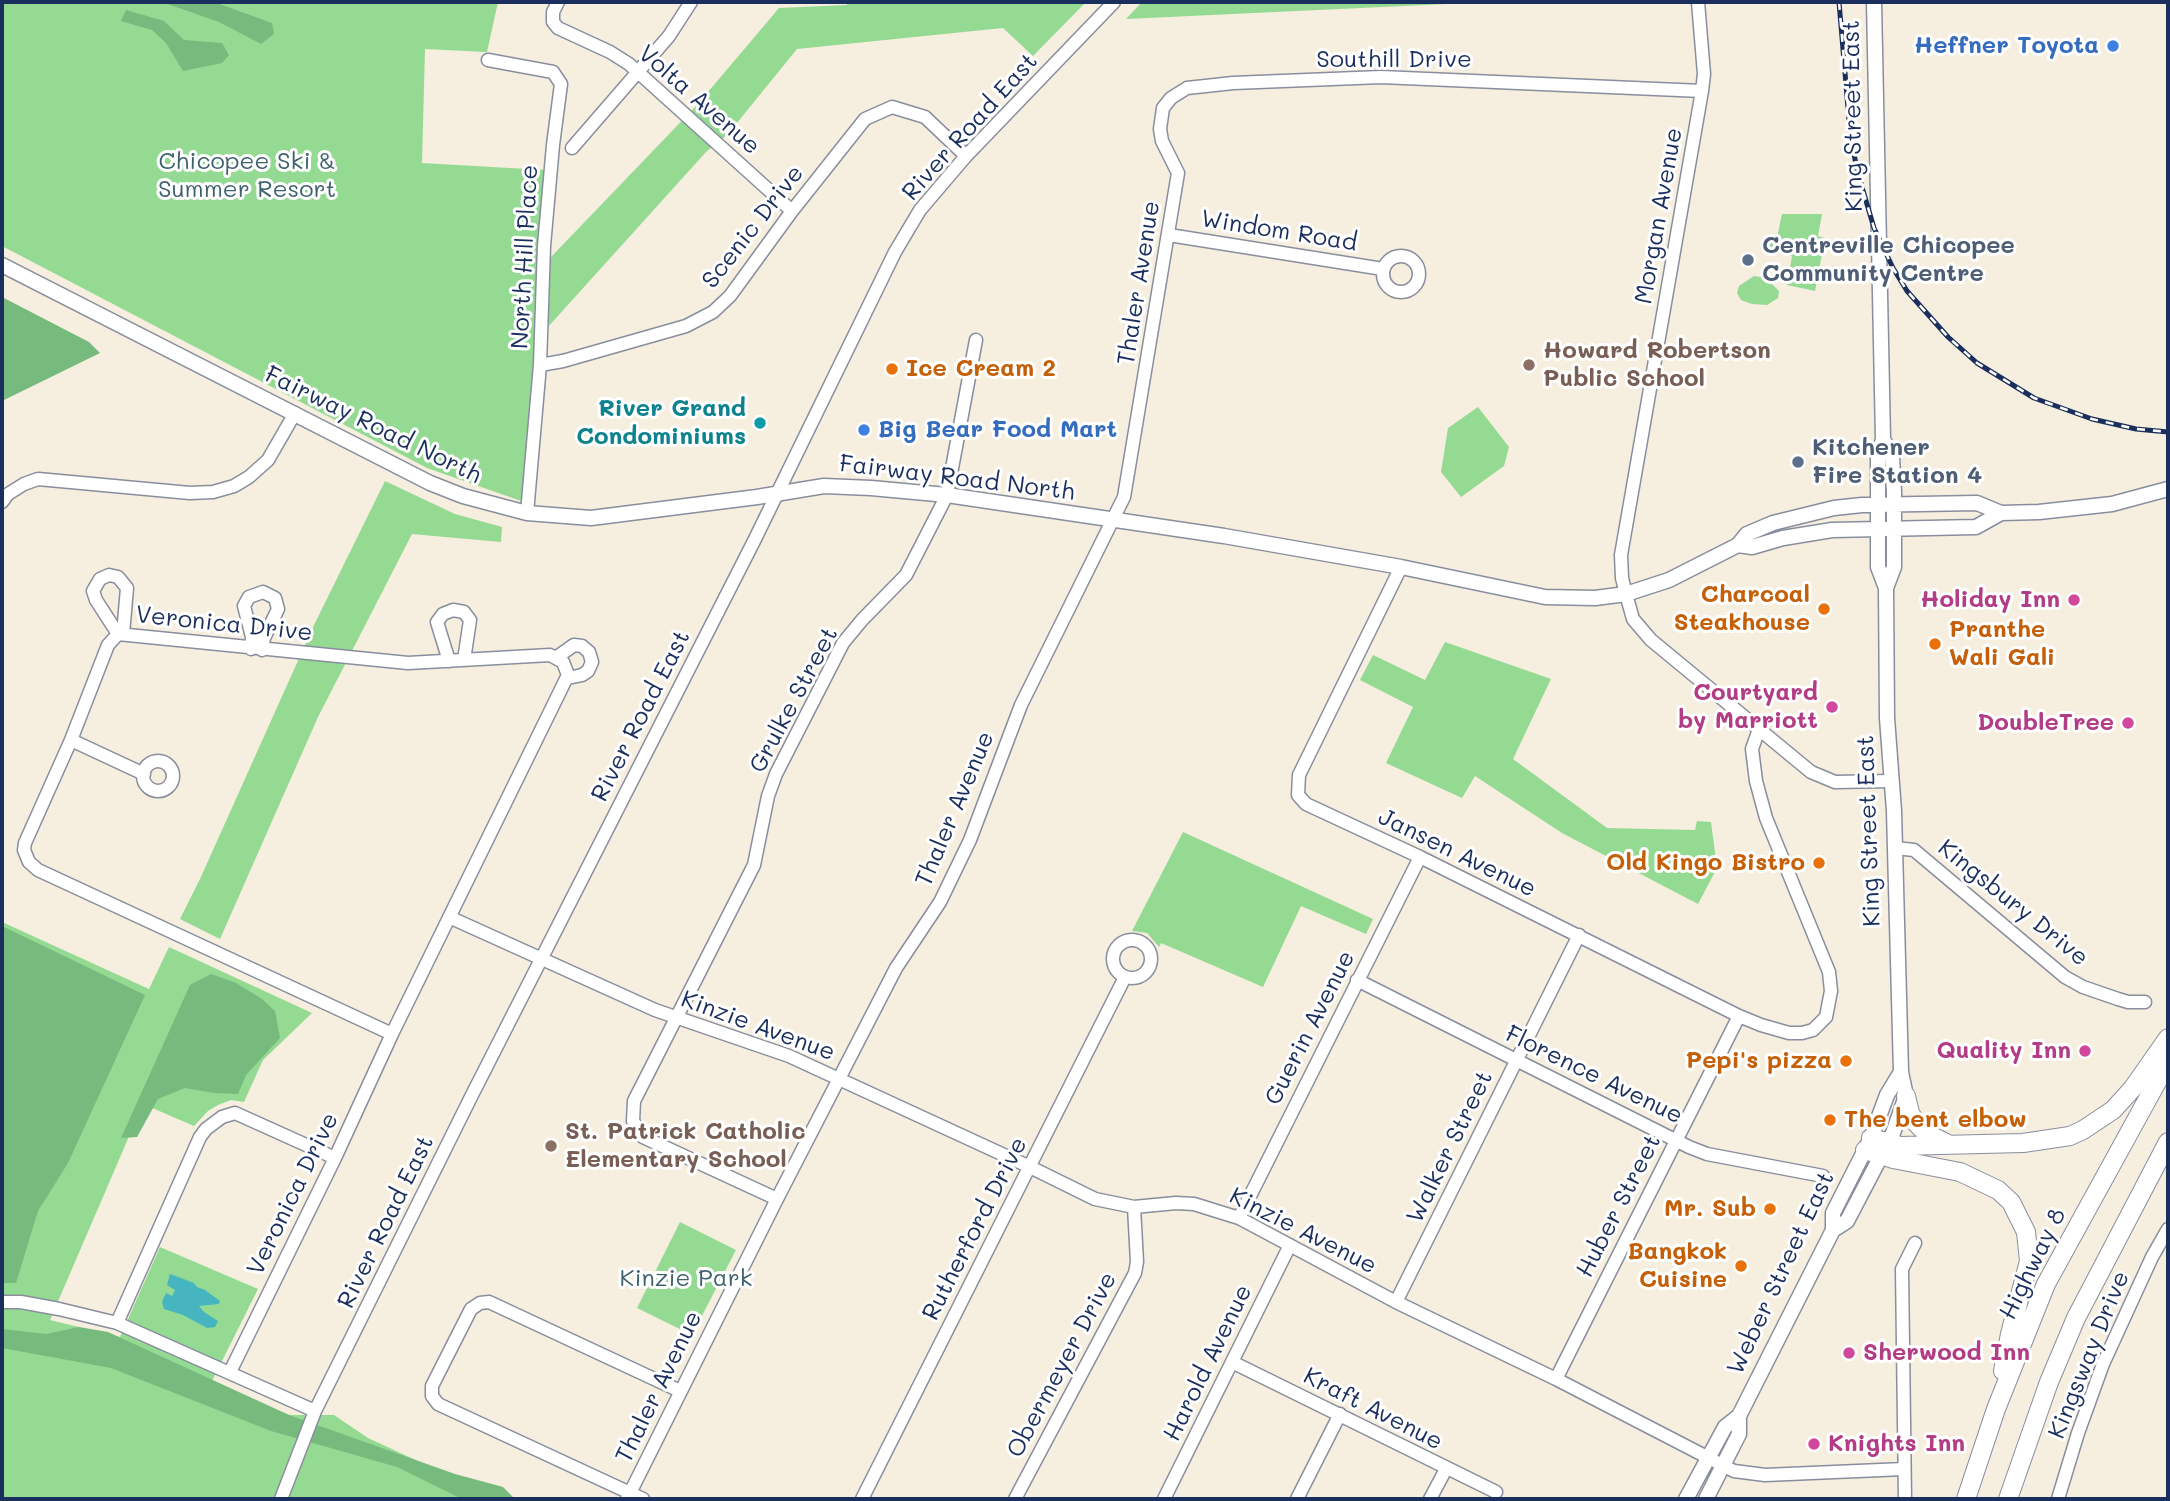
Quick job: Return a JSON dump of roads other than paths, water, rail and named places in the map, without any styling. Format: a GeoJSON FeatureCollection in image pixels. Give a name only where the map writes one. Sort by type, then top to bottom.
{"type":"FeatureCollection","features":[{"type":"Feature","properties":{"kind":"highway"},"geometry":{"type":"LineString","coordinates":[[1876,1147],[2042,1142],[2083,1130],[2113,1110],[2133,1088],[2168,1038]]}},
{"type":"Feature","properties":{"kind":"highway","name":"Highway 8"},"geometry":{"type":"LineString","coordinates":[[1966,1499],[1996,1409],[2046,1284],[2168,1062]]}},
{"type":"Feature","properties":{"kind":"highway"},"geometry":{"type":"LineString","coordinates":[[1906,1096],[1910,1113],[1916,1123],[1926,1133],[1949,1145]]}},
{"type":"Feature","properties":{"kind":"highway"},"geometry":{"type":"LineString","coordinates":[[2008,1499],[2049,1382],[2076,1318],[2168,1142]]}},
{"type":"Feature","properties":{"kind":"highway"},"geometry":{"type":"LineString","coordinates":[[1876,1147],[1983,1180],[1998,1189],[2011,1202],[2021,1218],[2026,1232],[2029,1261],[2010,1334],[1996,1409]]}},
{"type":"Feature","properties":{"kind":"main road","name":"King Street East"},"geometry":{"type":"LineString","coordinates":[[1874,2],[1883,439],[1892,457],[1887,505],[1879,528],[1878,567],[1886,588],[1887,718],[1895,848],[1900,1072],[1906,1096]]}},
{"type":"Feature","properties":{"kind":"main road","name":"Fairway Road North"},"geometry":{"type":"LineString","coordinates":[[2,265],[430,483],[463,496],[527,513],[592,518],[824,486],[947,495],[1224,536],[1401,567],[1545,597],[1595,598],[1626,594],[1669,580],[1738,545],[1747,534],[1791,517],[1830,509],[1977,503],[2001,513]]}},
{"type":"Feature","properties":{"kind":"main road"},"geometry":{"type":"LineString","coordinates":[[2001,513],[2088,508],[2168,489]]}},
{"type":"Feature","properties":{"kind":"main road","name":"King Street East"},"geometry":{"type":"LineString","coordinates":[[1886,588],[1894,567],[1894,527],[1887,505]]}},
{"type":"Feature","properties":{"kind":"main road","name":"Fairway Road North"},"geometry":{"type":"LineString","coordinates":[[1738,545],[1752,547],[1783,538],[1832,530],[1976,527],[2001,513]]}},
{"type":"Feature","properties":{"kind":"main road","name":"King Street East"},"geometry":{"type":"LineString","coordinates":[[1876,1147],[1887,1095],[1900,1072]]}},
{"type":"Feature","properties":{"kind":"main road"},"geometry":{"type":"LineString","coordinates":[[1876,1147],[1902,1111],[1906,1096]]}},
{"type":"Feature","properties":{"kind":"main road","name":"Weber Street East"},"geometry":{"type":"LineString","coordinates":[[1686,1499],[1725,1427],[1739,1416],[1833,1230],[1833,1213],[1876,1147]]}},
{"type":"Feature","properties":{"kind":"main road","name":"Weber Street East"},"geometry":{"type":"LineString","coordinates":[[1706,1499],[1739,1434],[1739,1416]]}},
{"type":"Feature","properties":{"kind":"street","name":"Volta Avenue"},"geometry":{"type":"LineString","coordinates":[[558,2],[553,12],[553,22],[558,28],[610,52],[637,71],[792,211]]}},
{"type":"Feature","properties":{"kind":"street"},"geometry":{"type":"LineString","coordinates":[[572,148],[669,36],[691,2]]}},
{"type":"Feature","properties":{"kind":"street","name":"River Road East"},"geometry":{"type":"LineString","coordinates":[[281,1499],[315,1411],[895,252],[920,210],[966,156],[1114,2]]}},
{"type":"Feature","properties":{"kind":"street","name":"Morgan Avenue"},"geometry":{"type":"LineString","coordinates":[[1698,2],[1704,74],[1702,91],[1621,555],[1622,579],[1633,619],[1640,630],[1811,772],[1835,782],[1891,780]]}},
{"type":"Feature","properties":{"kind":"street","name":"North Hill Place"},"geometry":{"type":"LineString","coordinates":[[488,60],[553,72],[561,84],[552,145],[544,246],[540,365],[527,513]]}},
{"type":"Feature","properties":{"kind":"street","name":"Southill Drive"},"geometry":{"type":"LineString","coordinates":[[1178,173],[1162,141],[1160,118],[1163,108],[1171,98],[1188,88],[1233,83],[1381,77],[1702,91]]}},
{"type":"Feature","properties":{"kind":"street","name":"Scenic Drive"},"geometry":{"type":"LineString","coordinates":[[540,365],[686,326],[713,312],[730,296],[792,211],[865,119],[892,107],[925,117],[966,156]]}},
{"type":"Feature","properties":{"kind":"street","name":"Thaler Avenue"},"geometry":{"type":"LineString","coordinates":[[629,1496],[896,968],[940,902],[970,840],[1021,705],[1124,497],[1178,173]]}},
{"type":"Feature","properties":{"kind":"street","name":"Windom Road"},"geometry":{"type":"LineString","coordinates":[[1169,234],[1384,269]]}},
{"type":"Feature","properties":{"kind":"street","name":"Grulke Street"},"geometry":{"type":"LineString","coordinates":[[777,1199],[651,1142],[637,1130],[632,1111],[634,1101],[754,865],[768,796],[776,774],[843,643],[906,575],[947,495],[976,340]]}},
{"type":"Feature","properties":{"kind":"street"},"geometry":{"type":"LineString","coordinates":[[2,502],[8,494],[38,479],[190,493],[214,492],[234,486],[250,477],[268,460],[295,413]]}},
{"type":"Feature","properties":{"kind":"street","name":"Jansen Avenue"},"geometry":{"type":"LineString","coordinates":[[1401,567],[1299,775],[1298,795],[1306,804],[1420,857],[1739,1016],[1761,1026],[1789,1033],[1802,1033],[1812,1030],[1826,1017],[1831,991],[1829,972],[1766,818],[1756,781],[1752,749],[1759,729]]}},
{"type":"Feature","properties":{"kind":"street"},"geometry":{"type":"LineString","coordinates":[[449,661],[437,622],[443,614],[453,610],[464,612],[470,620],[464,660]]}},
{"type":"Feature","properties":{"kind":"street","name":"Veronica Drive"},"geometry":{"type":"LineString","coordinates":[[230,1372],[335,1158],[392,1034],[568,678],[588,671],[592,662],[585,647],[574,645],[557,657],[550,655],[408,663],[120,634],[108,645],[71,740],[24,843],[29,862],[38,870],[392,1034]]}},
{"type":"Feature","properties":{"kind":"street"},"geometry":{"type":"LineString","coordinates":[[557,657],[565,666],[568,678]]}},
{"type":"Feature","properties":{"kind":"street"},"geometry":{"type":"LineString","coordinates":[[71,740],[144,774]]}},
{"type":"Feature","properties":{"kind":"street","name":"Kingsbury Drive"},"geometry":{"type":"LineString","coordinates":[[1895,848],[1914,850],[2065,977],[2082,987],[2128,1002],[2145,1002]]}},
{"type":"Feature","properties":{"kind":"street","name":"Guerin Avenue"},"geometry":{"type":"LineString","coordinates":[[1238,1219],[1420,857]]}},
{"type":"Feature","properties":{"kind":"street","name":"Kinzie Avenue"},"geometry":{"type":"LineString","coordinates":[[449,917],[677,1018],[761,1045],[840,1079],[1095,1199],[1134,1207],[1194,1204],[1238,1219],[1396,1302],[1556,1379],[1723,1466],[1744,1473],[1765,1475],[1904,1469]]}},
{"type":"Feature","properties":{"kind":"street","name":"Walker Street"},"geometry":{"type":"LineString","coordinates":[[1396,1302],[1579,935]]}},
{"type":"Feature","properties":{"kind":"street","name":"Rutherford Drive"},"geometry":{"type":"LineString","coordinates":[[862,1499],[1125,977]]}},
{"type":"Feature","properties":{"kind":"street","name":"Florence Avenue"},"geometry":{"type":"LineString","coordinates":[[1357,980],[1707,1154],[1823,1176]]}},
{"type":"Feature","properties":{"kind":"street","name":"Huber Street"},"geometry":{"type":"LineString","coordinates":[[1556,1379],[1739,1016]]}},
{"type":"Feature","properties":{"kind":"street"},"geometry":{"type":"LineString","coordinates":[[117,1323],[200,1137],[206,1129],[222,1117],[235,1113],[335,1158]]}},
{"type":"Feature","properties":{"kind":"street","name":"Obermeyer Drive"},"geometry":{"type":"LineString","coordinates":[[1014,1499],[1135,1273],[1137,1262],[1134,1207]]}},
{"type":"Feature","properties":{"kind":"street","name":"Kingsway Drive"},"geometry":{"type":"LineString","coordinates":[[2057,1499],[2103,1364],[2152,1257],[2168,1229]]}},
{"type":"Feature","properties":{"kind":"street"},"geometry":{"type":"LineString","coordinates":[[1905,1499],[1902,1269],[1915,1243]]}},
{"type":"Feature","properties":{"kind":"street","name":"Harold Avenue"},"geometry":{"type":"LineString","coordinates":[[1164,1499],[1290,1245]]}},
{"type":"Feature","properties":{"kind":"street"},"geometry":{"type":"LineString","coordinates":[[2,1302],[21,1302],[117,1323],[315,1411]]}},
{"type":"Feature","properties":{"kind":"street"},"geometry":{"type":"LineString","coordinates":[[643,1499],[629,1496],[438,1404],[432,1396],[432,1386],[471,1309],[480,1303],[489,1303],[680,1391]]}},
{"type":"Feature","properties":{"kind":"street","name":"Kraft Avenue"},"geometry":{"type":"LineString","coordinates":[[1232,1362],[1496,1492]]}},
{"type":"Feature","properties":{"kind":"street"},"geometry":{"type":"LineString","coordinates":[[1297,1499],[1340,1414]]}},
{"type":"Feature","properties":{"kind":"street"},"geometry":{"type":"LineString","coordinates":[[1430,1499],[1446,1469]]}},
{"type":"Feature","properties":{"kind":"water"},"geometry":{"type":"Polygon","coordinates":[[[170,1274],[194,1283],[220,1301],[219,1304],[199,1306],[218,1321],[215,1327],[207,1328],[183,1315],[164,1309],[162,1302],[166,1293],[172,1296],[175,1290],[167,1285],[170,1274]]]}},
{"type":"Feature","properties":{"kind":"railway"},"geometry":{"type":"LineString","coordinates":[[1839,2],[1850,132],[1857,170],[1874,228],[1907,291],[1948,337],[1977,363],[2034,398],[2092,419],[2136,429],[2168,432]]}},
{"type":"Feature","properties":{"kind":"place","name":"Heffner Toyota"},"geometry":{"type":"Point","coordinates":[2113,46]}},
{"type":"Feature","properties":{"kind":"place","name":"Centreville Chicopee Community Centre"},"geometry":{"type":"Point","coordinates":[1748,260]}},
{"type":"Feature","properties":{"kind":"place","name":"Howard Robertson Public School"},"geometry":{"type":"Point","coordinates":[1529,365]}},
{"type":"Feature","properties":{"kind":"place","name":"Ice Cream 2"},"geometry":{"type":"Point","coordinates":[892,369]}},
{"type":"Feature","properties":{"kind":"place","name":"River Grand Condominiums"},"geometry":{"type":"Point","coordinates":[760,423]}},
{"type":"Feature","properties":{"kind":"place","name":"Big Bear Food Mart"},"geometry":{"type":"Point","coordinates":[864,430]}},
{"type":"Feature","properties":{"kind":"place","name":"Kitchener Fire Station 4"},"geometry":{"type":"Point","coordinates":[1798,462]}},
{"type":"Feature","properties":{"kind":"place","name":"Holiday Inn"},"geometry":{"type":"Point","coordinates":[2074,600]}},
{"type":"Feature","properties":{"kind":"place","name":"Charcoal Steakhouse"},"geometry":{"type":"Point","coordinates":[1824,609]}},
{"type":"Feature","properties":{"kind":"place","name":"Pranthe Wali Gali"},"geometry":{"type":"Point","coordinates":[1935,644]}},
{"type":"Feature","properties":{"kind":"place","name":"Courtyard by Marriott"},"geometry":{"type":"Point","coordinates":[1832,707]}},
{"type":"Feature","properties":{"kind":"place","name":"DoubleTree"},"geometry":{"type":"Point","coordinates":[2128,723]}},
{"type":"Feature","properties":{"kind":"place","name":"Old Kingo Bistro"},"geometry":{"type":"Point","coordinates":[1819,863]}},
{"type":"Feature","properties":{"kind":"place","name":"Quality Inn"},"geometry":{"type":"Point","coordinates":[2085,1051]}},
{"type":"Feature","properties":{"kind":"place","name":"Pepi's pizza"},"geometry":{"type":"Point","coordinates":[1846,1061]}},
{"type":"Feature","properties":{"kind":"place","name":"The bent elbow"},"geometry":{"type":"Point","coordinates":[1830,1120]}},
{"type":"Feature","properties":{"kind":"place","name":"St. Patrick Catholic Elementary School"},"geometry":{"type":"Point","coordinates":[551,1146]}},
{"type":"Feature","properties":{"kind":"place","name":"Mr. Sub"},"geometry":{"type":"Point","coordinates":[1770,1209]}},
{"type":"Feature","properties":{"kind":"place","name":"Bangkok Cuisine"},"geometry":{"type":"Point","coordinates":[1741,1266]}},
{"type":"Feature","properties":{"kind":"place","name":"Sherwood Inn"},"geometry":{"type":"Point","coordinates":[1849,1353]}},
{"type":"Feature","properties":{"kind":"place","name":"Knights Inn"},"geometry":{"type":"Point","coordinates":[1814,1444]}},
{"type":"Feature","properties":{"kind":"park label","name":"Chicopee Ski & Summer Resort"},"geometry":{"type":"Point","coordinates":[247,176]}},
{"type":"Feature","properties":{"kind":"park label","name":"Kinzie Park"},"geometry":{"type":"Point","coordinates":[686,1279]}}]}
